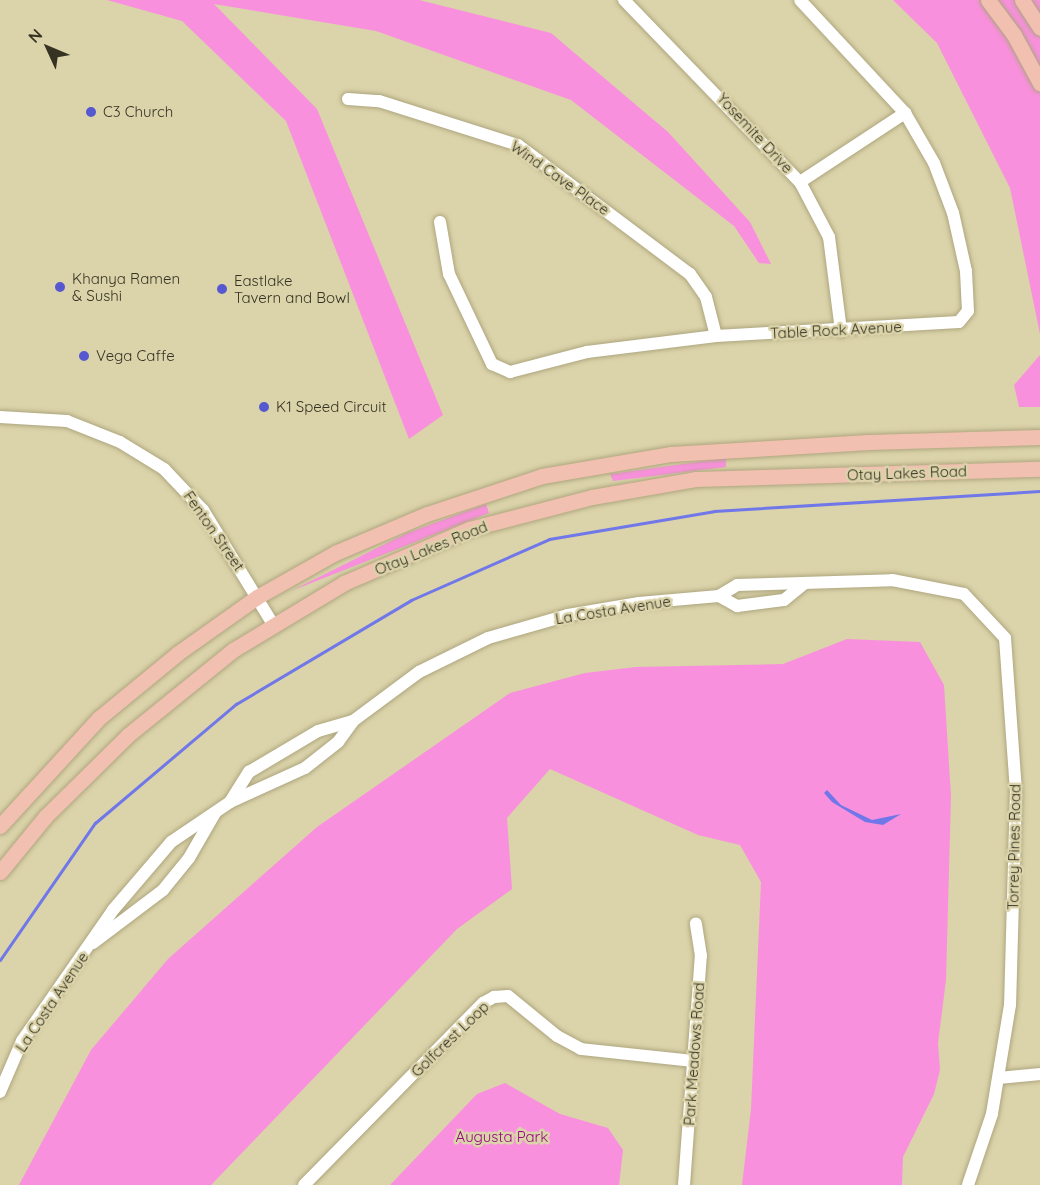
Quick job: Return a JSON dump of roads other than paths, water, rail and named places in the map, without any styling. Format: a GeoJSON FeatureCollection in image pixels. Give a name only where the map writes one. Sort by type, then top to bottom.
{"type":"FeatureCollection","features":[{"type":"Feature","properties":{"kind":"main road"},"geometry":{"type":"LineString","coordinates":[[988,0],[1014,35],[1040,83]]}},
{"type":"Feature","properties":{"kind":"main road"},"geometry":{"type":"LineString","coordinates":[[1022,0],[1040,28]]}},
{"type":"Feature","properties":{"kind":"main road","name":"Otay Lakes Road"},"geometry":{"type":"LineString","coordinates":[[0,826],[99,718],[178,652],[258,597],[335,553],[427,514],[542,476],[671,454],[869,442],[1040,437]]}},
{"type":"Feature","properties":{"kind":"main road","name":"Otay Lakes Road"},"geometry":{"type":"LineString","coordinates":[[0,872],[46,816],[128,735],[233,650],[344,584],[469,529],[592,496],[696,479],[1040,469]]}},
{"type":"Feature","properties":{"kind":"street","name":"Yosemite Drive"},"geometry":{"type":"LineString","coordinates":[[624,0],[800,182],[829,237],[842,331]]}},
{"type":"Feature","properties":{"kind":"street","name":"Table Rock Avenue"},"geometry":{"type":"LineString","coordinates":[[440,222],[448,274],[492,364],[510,372],[587,352],[716,336],[953,324],[968,311],[966,271],[953,213],[934,163],[905,113],[800,0]]}},
{"type":"Feature","properties":{"kind":"street","name":"Wind Cave Place"},"geometry":{"type":"LineString","coordinates":[[348,99],[379,101],[518,145],[690,274],[706,297],[716,336]]}},
{"type":"Feature","properties":{"kind":"street"},"geometry":{"type":"LineString","coordinates":[[800,182],[905,113]]}},
{"type":"Feature","properties":{"kind":"street","name":"Fenton Street"},"geometry":{"type":"LineString","coordinates":[[0,417],[67,421],[150,459],[178,481],[203,510],[274,626]]}},
{"type":"Feature","properties":{"kind":"street","name":"La Costa Avenue"},"geometry":{"type":"LineString","coordinates":[[0,1092],[22,1041],[148,865],[171,842],[216,810],[305,768],[338,742],[353,721],[419,672],[488,638],[568,615],[639,603],[719,596],[738,585],[785,581],[804,585],[892,580]]}},
{"type":"Feature","properties":{"kind":"street","name":"Torrey Pines Road"},"geometry":{"type":"LineString","coordinates":[[892,580],[964,594],[1005,638],[1016,797],[1010,1005],[992,1114],[968,1185]]}},
{"type":"Feature","properties":{"kind":"street","name":"La Costa Avenue"},"geometry":{"type":"LineString","coordinates":[[719,596],[737,606],[783,600],[804,585]]}},
{"type":"Feature","properties":{"kind":"street","name":"La Costa Avenue"},"geometry":{"type":"LineString","coordinates":[[230,802],[249,772],[318,731],[353,721]]}},
{"type":"Feature","properties":{"kind":"street","name":"La Costa Avenue"},"geometry":{"type":"LineString","coordinates":[[90,945],[135,915],[163,890],[189,858],[216,810]]}},
{"type":"Feature","properties":{"kind":"street","name":"Park Meadows Road"},"geometry":{"type":"LineString","coordinates":[[684,1185],[701,956],[696,923]]}},
{"type":"Feature","properties":{"kind":"street","name":"Golfcrest Loop"},"geometry":{"type":"LineString","coordinates":[[304,1185],[483,1003],[494,997],[508,996],[557,1036],[581,1048],[694,1061]]}},
{"type":"Feature","properties":{"kind":"street"},"geometry":{"type":"LineString","coordinates":[[999,1078],[1040,1074]]}},
{"type":"Feature","properties":{"kind":"waterway"},"geometry":{"type":"LineString","coordinates":[[0,960],[95,823],[236,704],[411,600],[549,539],[714,511],[1040,491]]}},
{"type":"Feature","properties":{"kind":"place","name":"C3 Church"},"geometry":{"type":"Point","coordinates":[91,112]}},
{"type":"Feature","properties":{"kind":"place","name":"Khanya Ramen & Sushi"},"geometry":{"type":"Point","coordinates":[60,287]}},
{"type":"Feature","properties":{"kind":"place","name":"Eastlake Tavern and Bowl"},"geometry":{"type":"Point","coordinates":[222,289]}},
{"type":"Feature","properties":{"kind":"place","name":"Vega Caffe"},"geometry":{"type":"Point","coordinates":[84,356]}},
{"type":"Feature","properties":{"kind":"place","name":"K1 Speed Circuit"},"geometry":{"type":"Point","coordinates":[264,407]}},
{"type":"Feature","properties":{"kind":"park label","name":"Augusta Park"},"geometry":{"type":"Point","coordinates":[502,1137]}}]}
